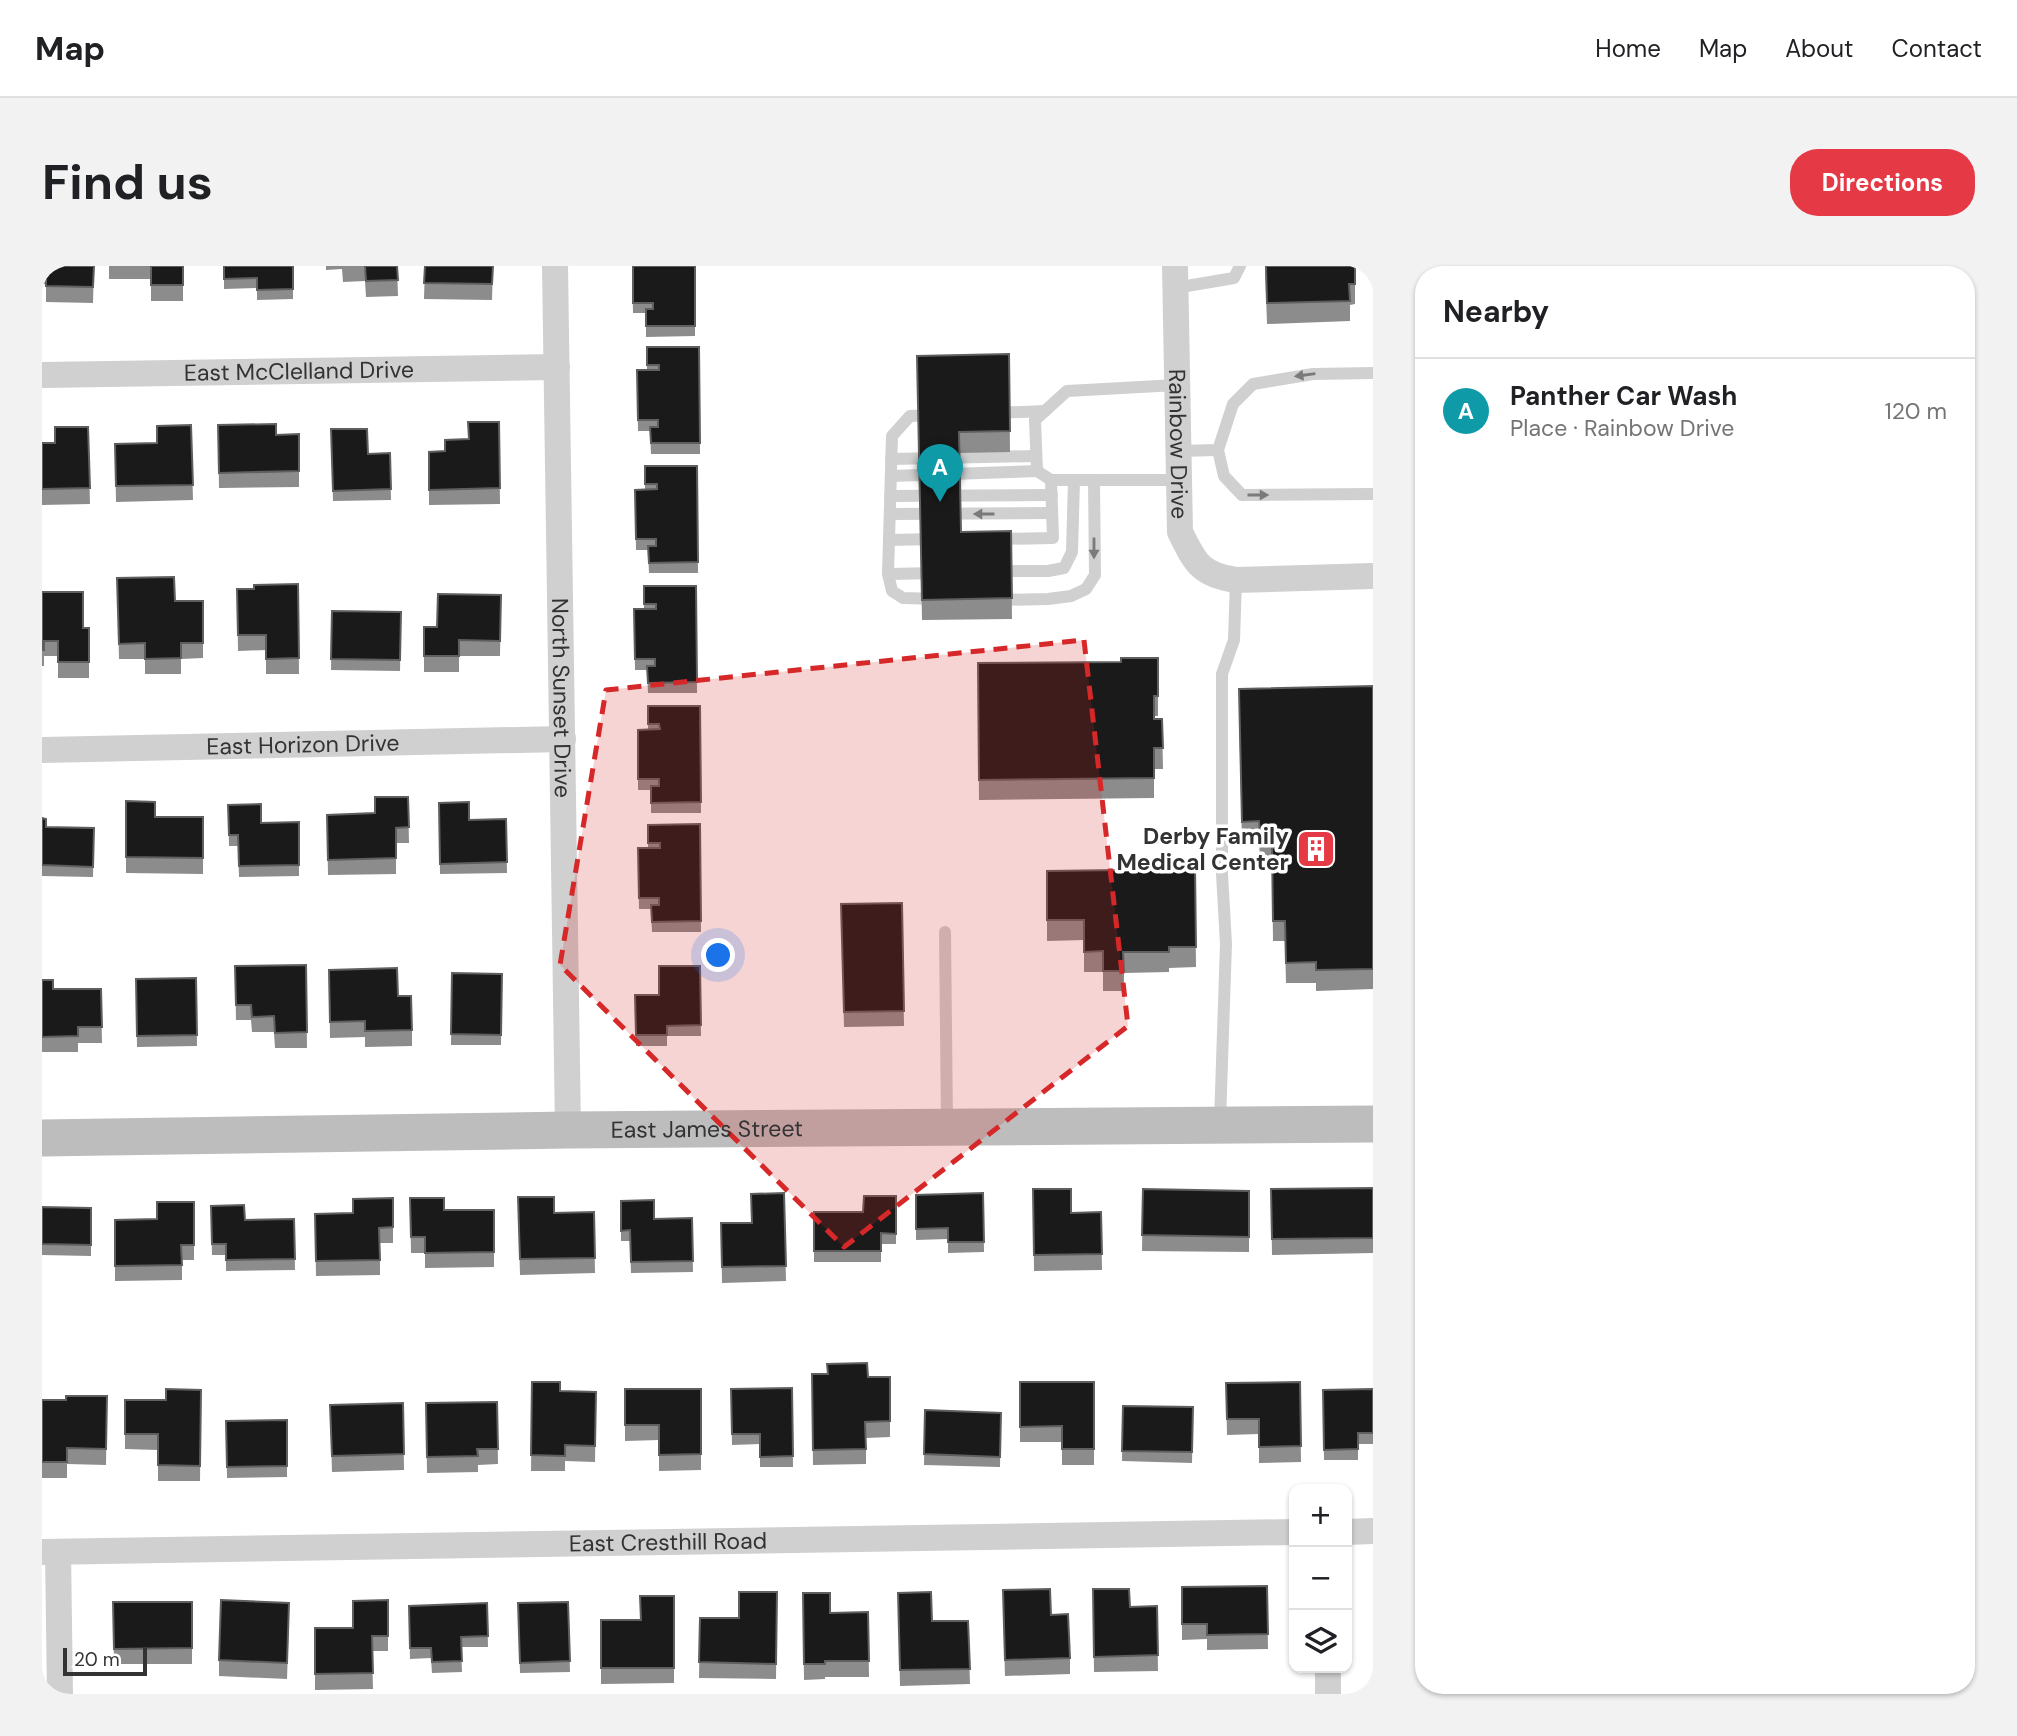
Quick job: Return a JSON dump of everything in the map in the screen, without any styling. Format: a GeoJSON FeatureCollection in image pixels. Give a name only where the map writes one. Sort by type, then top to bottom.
{"type":"FeatureCollection","features":[{"type":"Feature","properties":{"kind":"street","name":"North Sunset Drive"},"geometry":{"type":"LineString","coordinates":[[555,266],[568,1130]]}},
{"type":"Feature","properties":{"kind":"street","name":"Rainbow Drive"},"geometry":{"type":"LineString","coordinates":[[1175,277],[1180,532],[1191,555],[1200,568],[1208,573],[1236,580],[1373,576]]}},
{"type":"Feature","properties":{"kind":"street","name":"East McClelland Drive"},"geometry":{"type":"LineString","coordinates":[[42,375],[557,367]]}},
{"type":"Feature","properties":{"kind":"street","name":"East Horizon Drive"},"geometry":{"type":"LineString","coordinates":[[42,750],[564,739]]}},
{"type":"Feature","properties":{"kind":"street","name":"East James Street"},"geometry":{"type":"LineString","coordinates":[[42,1138],[568,1130],[1373,1124]]}},
{"type":"Feature","properties":{"kind":"street"},"geometry":{"type":"LineString","coordinates":[[1352,1532],[1373,1531]]}},
{"type":"Feature","properties":{"kind":"street","name":"East Cresthill Road"},"geometry":{"type":"LineString","coordinates":[[50,1552],[1289,1532]]}},
{"type":"Feature","properties":{"kind":"street"},"geometry":{"type":"LineString","coordinates":[[50,1552],[60,1694]]}},
{"type":"Feature","properties":{"kind":"street"},"geometry":{"type":"LineString","coordinates":[[1328,1673],[1328,1694]]}},
{"type":"Feature","properties":{"kind":"lane"},"geometry":{"type":"LineString","coordinates":[[1175,277],[1234,278],[1240,266]]}},
{"type":"Feature","properties":{"kind":"lane"},"geometry":{"type":"LineString","coordinates":[[1373,373],[1313,374],[1254,384],[1233,404],[1218,450],[1224,476],[1242,495],[1373,494]]}},
{"type":"Feature","properties":{"kind":"lane"},"geometry":{"type":"LineString","coordinates":[[1037,471],[1035,420],[1067,391],[1177,385]]}},
{"type":"Feature","properties":{"kind":"lane"},"geometry":{"type":"LineString","coordinates":[[977,413],[1045,411]]}},
{"type":"Feature","properties":{"kind":"lane"},"geometry":{"type":"LineString","coordinates":[[950,414],[910,415],[892,436],[888,574],[892,591],[903,598],[957,599]]}},
{"type":"Feature","properties":{"kind":"lane"},"geometry":{"type":"LineString","coordinates":[[1178,451],[1218,450]]}},
{"type":"Feature","properties":{"kind":"lane"},"geometry":{"type":"LineString","coordinates":[[891,459],[1036,456]]}},
{"type":"Feature","properties":{"kind":"lane"},"geometry":{"type":"LineString","coordinates":[[891,476],[1037,471],[1051,480],[1179,480]]}},
{"type":"Feature","properties":{"kind":"lane"},"geometry":{"type":"LineString","coordinates":[[985,539],[1053,538],[1051,480]]}},
{"type":"Feature","properties":{"kind":"lane"},"geometry":{"type":"LineString","coordinates":[[981,572],[1048,571],[1063,568],[1072,552],[1074,480]]}},
{"type":"Feature","properties":{"kind":"lane"},"geometry":{"type":"LineString","coordinates":[[984,600],[1048,599],[1071,596],[1086,589],[1095,575],[1094,480]]}},
{"type":"Feature","properties":{"kind":"lane"},"geometry":{"type":"LineString","coordinates":[[890,496],[1052,495]]}},
{"type":"Feature","properties":{"kind":"lane"},"geometry":{"type":"LineString","coordinates":[[890,514],[1052,513]]}},
{"type":"Feature","properties":{"kind":"lane"},"geometry":{"type":"LineString","coordinates":[[889,540],[944,539]]}},
{"type":"Feature","properties":{"kind":"lane"},"geometry":{"type":"LineString","coordinates":[[888,574],[954,572]]}},
{"type":"Feature","properties":{"kind":"lane"},"geometry":{"type":"LineString","coordinates":[[1220,1125],[1226,958],[1222,874],[1222,674],[1234,640],[1236,580]]}},
{"type":"Feature","properties":{"kind":"lane"},"geometry":{"type":"LineString","coordinates":[[945,932],[947,1128]]}},
{"type":"Feature","properties":{"kind":"highlighted area"},"geometry":{"type":"Polygon","coordinates":[[[1084,640],[1128,1026],[844,1247],[560,965],[606,690],[1084,640]]]}},
{"type":"Feature","properties":{"kind":"building"},"geometry":{"type":"Polygon","coordinates":[[[42,266],[94,266],[93,287],[46,286],[46,268],[42,266]]]}},
{"type":"Feature","properties":{"kind":"building"},"geometry":{"type":"Polygon","coordinates":[[[151,266],[183,266],[183,285],[151,285],[151,266]]]}},
{"type":"Feature","properties":{"kind":"building"},"geometry":{"type":"Polygon","coordinates":[[[224,266],[293,266],[293,289],[257,290],[257,278],[224,279],[224,266]]]}},
{"type":"Feature","properties":{"kind":"building"},"geometry":{"type":"Polygon","coordinates":[[[365,266],[397,266],[398,280],[366,281],[365,266]]]}},
{"type":"Feature","properties":{"kind":"building"},"geometry":{"type":"Polygon","coordinates":[[[425,266],[493,266],[492,284],[424,283],[425,266]]]}},
{"type":"Feature","properties":{"kind":"building"},"geometry":{"type":"Polygon","coordinates":[[[633,266],[695,266],[695,326],[646,326],[646,309],[653,309],[653,303],[633,303],[633,266]]]}},
{"type":"Feature","properties":{"kind":"building"},"geometry":{"type":"Polygon","coordinates":[[[1266,266],[1355,266],[1355,284],[1349,284],[1350,301],[1267,303],[1266,266]]]}},
{"type":"Feature","properties":{"kind":"building"},"geometry":{"type":"Polygon","coordinates":[[[647,347],[699,347],[700,443],[651,443],[650,427],[658,427],[658,420],[638,420],[637,370],[659,370],[659,365],[647,365],[647,347]]]}},
{"type":"Feature","properties":{"kind":"building"},"geometry":{"type":"Polygon","coordinates":[[[1009,354],[1010,431],[959,432],[961,532],[1011,531],[1012,598],[922,600],[917,356],[1009,354]]]}},
{"type":"Feature","properties":{"kind":"building"},"geometry":{"type":"Polygon","coordinates":[[[468,422],[499,422],[500,488],[429,490],[429,452],[445,451],[445,440],[469,439],[468,422]]]}},
{"type":"Feature","properties":{"kind":"building"},"geometry":{"type":"Polygon","coordinates":[[[276,424],[276,435],[299,434],[299,471],[219,473],[218,425],[276,424]]]}},
{"type":"Feature","properties":{"kind":"building"},"geometry":{"type":"Polygon","coordinates":[[[191,425],[193,485],[116,486],[115,444],[157,443],[157,426],[191,425]]]}},
{"type":"Feature","properties":{"kind":"building"},"geometry":{"type":"Polygon","coordinates":[[[55,427],[88,427],[90,488],[42,489],[42,443],[55,443],[55,427]]]}},
{"type":"Feature","properties":{"kind":"building"},"geometry":{"type":"Polygon","coordinates":[[[331,429],[367,429],[368,454],[390,453],[391,489],[333,491],[331,429]]]}},
{"type":"Feature","properties":{"kind":"building"},"geometry":{"type":"Polygon","coordinates":[[[645,466],[697,466],[698,562],[649,563],[648,546],[656,546],[656,539],[636,539],[635,490],[657,489],[657,484],[645,484],[645,466]]]}},
{"type":"Feature","properties":{"kind":"building"},"geometry":{"type":"Polygon","coordinates":[[[174,577],[175,601],[203,601],[203,643],[181,643],[181,658],[145,659],[145,643],[119,644],[117,578],[174,577]]]}},
{"type":"Feature","properties":{"kind":"building"},"geometry":{"type":"Polygon","coordinates":[[[298,584],[299,658],[266,659],[266,635],[238,635],[237,589],[254,589],[254,585],[298,584]]]}},
{"type":"Feature","properties":{"kind":"building"},"geometry":{"type":"Polygon","coordinates":[[[644,586],[696,586],[697,682],[648,683],[647,666],[655,666],[655,659],[635,659],[634,609],[656,609],[656,604],[644,604],[644,586]]]}},
{"type":"Feature","properties":{"kind":"building"},"geometry":{"type":"Polygon","coordinates":[[[42,592],[83,592],[83,628],[89,628],[89,662],[58,662],[58,641],[44,641],[42,650],[42,592]]]}},
{"type":"Feature","properties":{"kind":"building"},"geometry":{"type":"Polygon","coordinates":[[[438,594],[501,595],[500,641],[459,640],[459,656],[424,656],[424,627],[437,627],[438,594]]]}},
{"type":"Feature","properties":{"kind":"building"},"geometry":{"type":"Polygon","coordinates":[[[332,611],[401,612],[400,660],[331,659],[332,611]]]}},
{"type":"Feature","properties":{"kind":"building"},"geometry":{"type":"Polygon","coordinates":[[[1121,658],[1158,658],[1158,696],[1154,696],[1154,719],[1162,719],[1163,748],[1154,748],[1154,778],[979,780],[978,663],[1121,662],[1121,658]]]}},
{"type":"Feature","properties":{"kind":"building","name":"Derby Family Medical Center"},"geometry":{"type":"Polygon","coordinates":[[[1373,686],[1373,969],[1316,970],[1316,962],[1286,963],[1285,921],[1273,921],[1272,848],[1283,848],[1282,836],[1260,836],[1259,821],[1242,822],[1239,689],[1373,686]]]}},
{"type":"Feature","properties":{"kind":"building"},"geometry":{"type":"Polygon","coordinates":[[[648,706],[700,706],[701,802],[651,803],[651,786],[659,786],[659,779],[638,779],[638,730],[660,729],[659,724],[648,724],[648,706]]]}},
{"type":"Feature","properties":{"kind":"building"},"geometry":{"type":"Polygon","coordinates":[[[375,797],[408,797],[409,827],[396,828],[396,858],[328,860],[327,815],[375,813],[375,797]]]}},
{"type":"Feature","properties":{"kind":"building"},"geometry":{"type":"Polygon","coordinates":[[[126,801],[155,802],[155,817],[203,817],[203,858],[126,857],[126,801]]]}},
{"type":"Feature","properties":{"kind":"building"},"geometry":{"type":"Polygon","coordinates":[[[469,802],[469,820],[506,819],[507,862],[440,864],[439,803],[469,802]]]}},
{"type":"Feature","properties":{"kind":"building"},"geometry":{"type":"Polygon","coordinates":[[[261,804],[261,823],[299,822],[299,865],[239,866],[238,835],[229,835],[228,805],[261,804]]]}},
{"type":"Feature","properties":{"kind":"building"},"geometry":{"type":"Polygon","coordinates":[[[42,818],[46,819],[46,827],[94,828],[93,867],[42,865],[42,818]]]}},
{"type":"Feature","properties":{"kind":"building"},"geometry":{"type":"Polygon","coordinates":[[[700,824],[701,921],[652,922],[651,905],[659,905],[659,898],[639,898],[638,848],[660,848],[660,843],[648,843],[648,825],[700,824]]]}},
{"type":"Feature","properties":{"kind":"building"},"geometry":{"type":"Polygon","coordinates":[[[1195,869],[1196,947],[1169,947],[1169,952],[1123,952],[1124,971],[1103,971],[1103,951],[1084,952],[1084,920],[1047,920],[1047,871],[1195,869]]]}},
{"type":"Feature","properties":{"kind":"building"},"geometry":{"type":"Polygon","coordinates":[[[902,903],[904,1011],[844,1012],[841,904],[902,903]]]}},
{"type":"Feature","properties":{"kind":"building"},"geometry":{"type":"Polygon","coordinates":[[[306,965],[307,1032],[275,1033],[274,1016],[252,1017],[251,1005],[236,1005],[235,966],[306,965]]]}},
{"type":"Feature","properties":{"kind":"building"},"geometry":{"type":"Polygon","coordinates":[[[659,966],[700,966],[701,1025],[667,1026],[667,1035],[636,1035],[635,995],[659,995],[659,966]]]}},
{"type":"Feature","properties":{"kind":"building"},"geometry":{"type":"Polygon","coordinates":[[[397,968],[398,996],[411,996],[412,1030],[365,1031],[365,1021],[330,1022],[329,970],[397,968]]]}},
{"type":"Feature","properties":{"kind":"building"},"geometry":{"type":"Polygon","coordinates":[[[452,973],[502,974],[501,1035],[451,1034],[452,973]]]}},
{"type":"Feature","properties":{"kind":"building"},"geometry":{"type":"Polygon","coordinates":[[[196,978],[197,1035],[137,1036],[136,979],[196,978]]]}},
{"type":"Feature","properties":{"kind":"building"},"geometry":{"type":"Polygon","coordinates":[[[42,980],[53,980],[53,989],[101,989],[102,1027],[78,1027],[78,1036],[42,1037],[42,980]]]}},
{"type":"Feature","properties":{"kind":"building"},"geometry":{"type":"Polygon","coordinates":[[[1373,1188],[1373,1238],[1272,1239],[1271,1189],[1373,1188]]]}},
{"type":"Feature","properties":{"kind":"building"},"geometry":{"type":"Polygon","coordinates":[[[1033,1189],[1071,1189],[1071,1213],[1101,1212],[1102,1254],[1034,1255],[1033,1189]]]}},
{"type":"Feature","properties":{"kind":"building"},"geometry":{"type":"Polygon","coordinates":[[[1143,1189],[1249,1191],[1249,1237],[1142,1235],[1143,1189]]]}},
{"type":"Feature","properties":{"kind":"building"},"geometry":{"type":"Polygon","coordinates":[[[784,1193],[786,1266],[722,1267],[721,1223],[752,1223],[751,1194],[784,1193]]]}},
{"type":"Feature","properties":{"kind":"building"},"geometry":{"type":"Polygon","coordinates":[[[983,1193],[984,1242],[948,1242],[948,1228],[916,1229],[916,1195],[983,1193]]]}},
{"type":"Feature","properties":{"kind":"building"},"geometry":{"type":"Polygon","coordinates":[[[864,1196],[896,1196],[896,1234],[881,1233],[881,1251],[814,1251],[814,1212],[863,1212],[864,1196]]]}},
{"type":"Feature","properties":{"kind":"building"},"geometry":{"type":"Polygon","coordinates":[[[518,1197],[554,1197],[554,1213],[594,1212],[595,1258],[520,1259],[518,1197]]]}},
{"type":"Feature","properties":{"kind":"building"},"geometry":{"type":"Polygon","coordinates":[[[393,1198],[393,1227],[379,1228],[380,1260],[316,1261],[315,1214],[353,1213],[353,1199],[393,1198]]]}},
{"type":"Feature","properties":{"kind":"building"},"geometry":{"type":"Polygon","coordinates":[[[410,1198],[444,1198],[444,1210],[494,1210],[494,1252],[425,1253],[425,1237],[411,1237],[410,1198]]]}},
{"type":"Feature","properties":{"kind":"building"},"geometry":{"type":"Polygon","coordinates":[[[654,1200],[654,1219],[692,1218],[693,1261],[631,1262],[630,1230],[621,1231],[621,1201],[654,1200]]]}},
{"type":"Feature","properties":{"kind":"building"},"geometry":{"type":"Polygon","coordinates":[[[157,1202],[194,1202],[194,1245],[181,1245],[182,1265],[115,1266],[115,1220],[157,1219],[157,1202]]]}},
{"type":"Feature","properties":{"kind":"building"},"geometry":{"type":"Polygon","coordinates":[[[244,1205],[245,1220],[294,1219],[295,1259],[226,1260],[226,1244],[212,1244],[211,1206],[244,1205]]]}},
{"type":"Feature","properties":{"kind":"building"},"geometry":{"type":"Polygon","coordinates":[[[42,1207],[91,1208],[91,1245],[42,1244],[42,1207]]]}},
{"type":"Feature","properties":{"kind":"building"},"geometry":{"type":"Polygon","coordinates":[[[867,1363],[868,1377],[890,1377],[890,1421],[865,1422],[866,1449],[813,1450],[812,1374],[828,1374],[827,1364],[867,1363]]]}},
{"type":"Feature","properties":{"kind":"building"},"geometry":{"type":"Polygon","coordinates":[[[532,1382],[560,1382],[560,1391],[596,1392],[595,1446],[565,1445],[565,1456],[531,1455],[532,1382]]]}},
{"type":"Feature","properties":{"kind":"building"},"geometry":{"type":"Polygon","coordinates":[[[1020,1382],[1094,1382],[1094,1449],[1062,1449],[1062,1426],[1020,1427],[1020,1382]]]}},
{"type":"Feature","properties":{"kind":"building"},"geometry":{"type":"Polygon","coordinates":[[[1300,1382],[1301,1446],[1259,1447],[1259,1419],[1227,1419],[1226,1383],[1300,1382]]]}},
{"type":"Feature","properties":{"kind":"building"},"geometry":{"type":"Polygon","coordinates":[[[792,1388],[793,1456],[760,1457],[760,1434],[732,1434],[731,1389],[792,1388]]]}},
{"type":"Feature","properties":{"kind":"building"},"geometry":{"type":"Polygon","coordinates":[[[166,1389],[201,1390],[200,1466],[158,1465],[158,1434],[125,1434],[125,1400],[166,1400],[166,1389]]]}},
{"type":"Feature","properties":{"kind":"building"},"geometry":{"type":"Polygon","coordinates":[[[625,1389],[701,1389],[701,1454],[659,1455],[659,1425],[625,1425],[625,1389]]]}},
{"type":"Feature","properties":{"kind":"building"},"geometry":{"type":"Polygon","coordinates":[[[1373,1389],[1373,1433],[1358,1433],[1358,1449],[1324,1450],[1323,1390],[1373,1389]]]}},
{"type":"Feature","properties":{"kind":"building"},"geometry":{"type":"Polygon","coordinates":[[[66,1396],[107,1396],[106,1449],[67,1448],[67,1462],[42,1462],[42,1400],[66,1400],[66,1396]]]}},
{"type":"Feature","properties":{"kind":"building"},"geometry":{"type":"Polygon","coordinates":[[[497,1402],[498,1449],[477,1449],[478,1456],[427,1457],[426,1403],[497,1402]]]}},
{"type":"Feature","properties":{"kind":"building"},"geometry":{"type":"Polygon","coordinates":[[[403,1403],[404,1454],[332,1456],[330,1405],[403,1403]]]}},
{"type":"Feature","properties":{"kind":"building"},"geometry":{"type":"Polygon","coordinates":[[[1123,1406],[1193,1407],[1192,1452],[1122,1451],[1123,1406]]]}},
{"type":"Feature","properties":{"kind":"building"},"geometry":{"type":"Polygon","coordinates":[[[925,1410],[1001,1413],[1000,1457],[924,1454],[925,1410]]]}},
{"type":"Feature","properties":{"kind":"building"},"geometry":{"type":"Polygon","coordinates":[[[287,1420],[287,1466],[227,1467],[226,1421],[287,1420]]]}},
{"type":"Feature","properties":{"kind":"building"},"geometry":{"type":"Polygon","coordinates":[[[1267,1586],[1268,1634],[1207,1635],[1207,1624],[1182,1624],[1182,1587],[1267,1586]]]}},
{"type":"Feature","properties":{"kind":"building"},"geometry":{"type":"Polygon","coordinates":[[[1050,1589],[1051,1615],[1068,1614],[1070,1658],[1005,1660],[1003,1590],[1050,1589]]]}},
{"type":"Feature","properties":{"kind":"building"},"geometry":{"type":"Polygon","coordinates":[[[1093,1589],[1129,1589],[1130,1607],[1157,1606],[1158,1655],[1094,1657],[1093,1589]]]}},
{"type":"Feature","properties":{"kind":"building"},"geometry":{"type":"Polygon","coordinates":[[[739,1592],[777,1592],[776,1664],[699,1662],[700,1618],[739,1618],[739,1592]]]}},
{"type":"Feature","properties":{"kind":"building"},"geometry":{"type":"Polygon","coordinates":[[[931,1592],[932,1621],[968,1621],[970,1669],[900,1670],[898,1593],[931,1592]]]}},
{"type":"Feature","properties":{"kind":"building"},"geometry":{"type":"Polygon","coordinates":[[[803,1593],[830,1593],[830,1613],[868,1612],[869,1661],[804,1664],[803,1593]]]}},
{"type":"Feature","properties":{"kind":"building"},"geometry":{"type":"Polygon","coordinates":[[[640,1596],[674,1596],[674,1668],[601,1668],[601,1620],[641,1620],[640,1596]]]}},
{"type":"Feature","properties":{"kind":"building"},"geometry":{"type":"Polygon","coordinates":[[[221,1600],[289,1603],[287,1663],[219,1660],[221,1600]]]}},
{"type":"Feature","properties":{"kind":"building"},"geometry":{"type":"Polygon","coordinates":[[[388,1600],[388,1636],[372,1636],[373,1673],[315,1674],[315,1628],[353,1628],[353,1601],[388,1600]]]}},
{"type":"Feature","properties":{"kind":"building"},"geometry":{"type":"Polygon","coordinates":[[[113,1602],[192,1602],[192,1648],[114,1649],[113,1602]]]}},
{"type":"Feature","properties":{"kind":"building"},"geometry":{"type":"Polygon","coordinates":[[[568,1602],[570,1661],[520,1663],[518,1603],[568,1602]]]}},
{"type":"Feature","properties":{"kind":"building"},"geometry":{"type":"Polygon","coordinates":[[[487,1603],[488,1636],[461,1637],[462,1661],[432,1662],[431,1648],[410,1648],[409,1606],[487,1603]]]}},
{"type":"Feature","properties":{"kind":"place","name":"Panther Car Wash"},"geometry":{"type":"Point","coordinates":[940,502]}},
{"type":"Feature","properties":{"kind":"place","name":"Derby Family Medical Center"},"geometry":{"type":"Point","coordinates":[1316,849]}}]}
